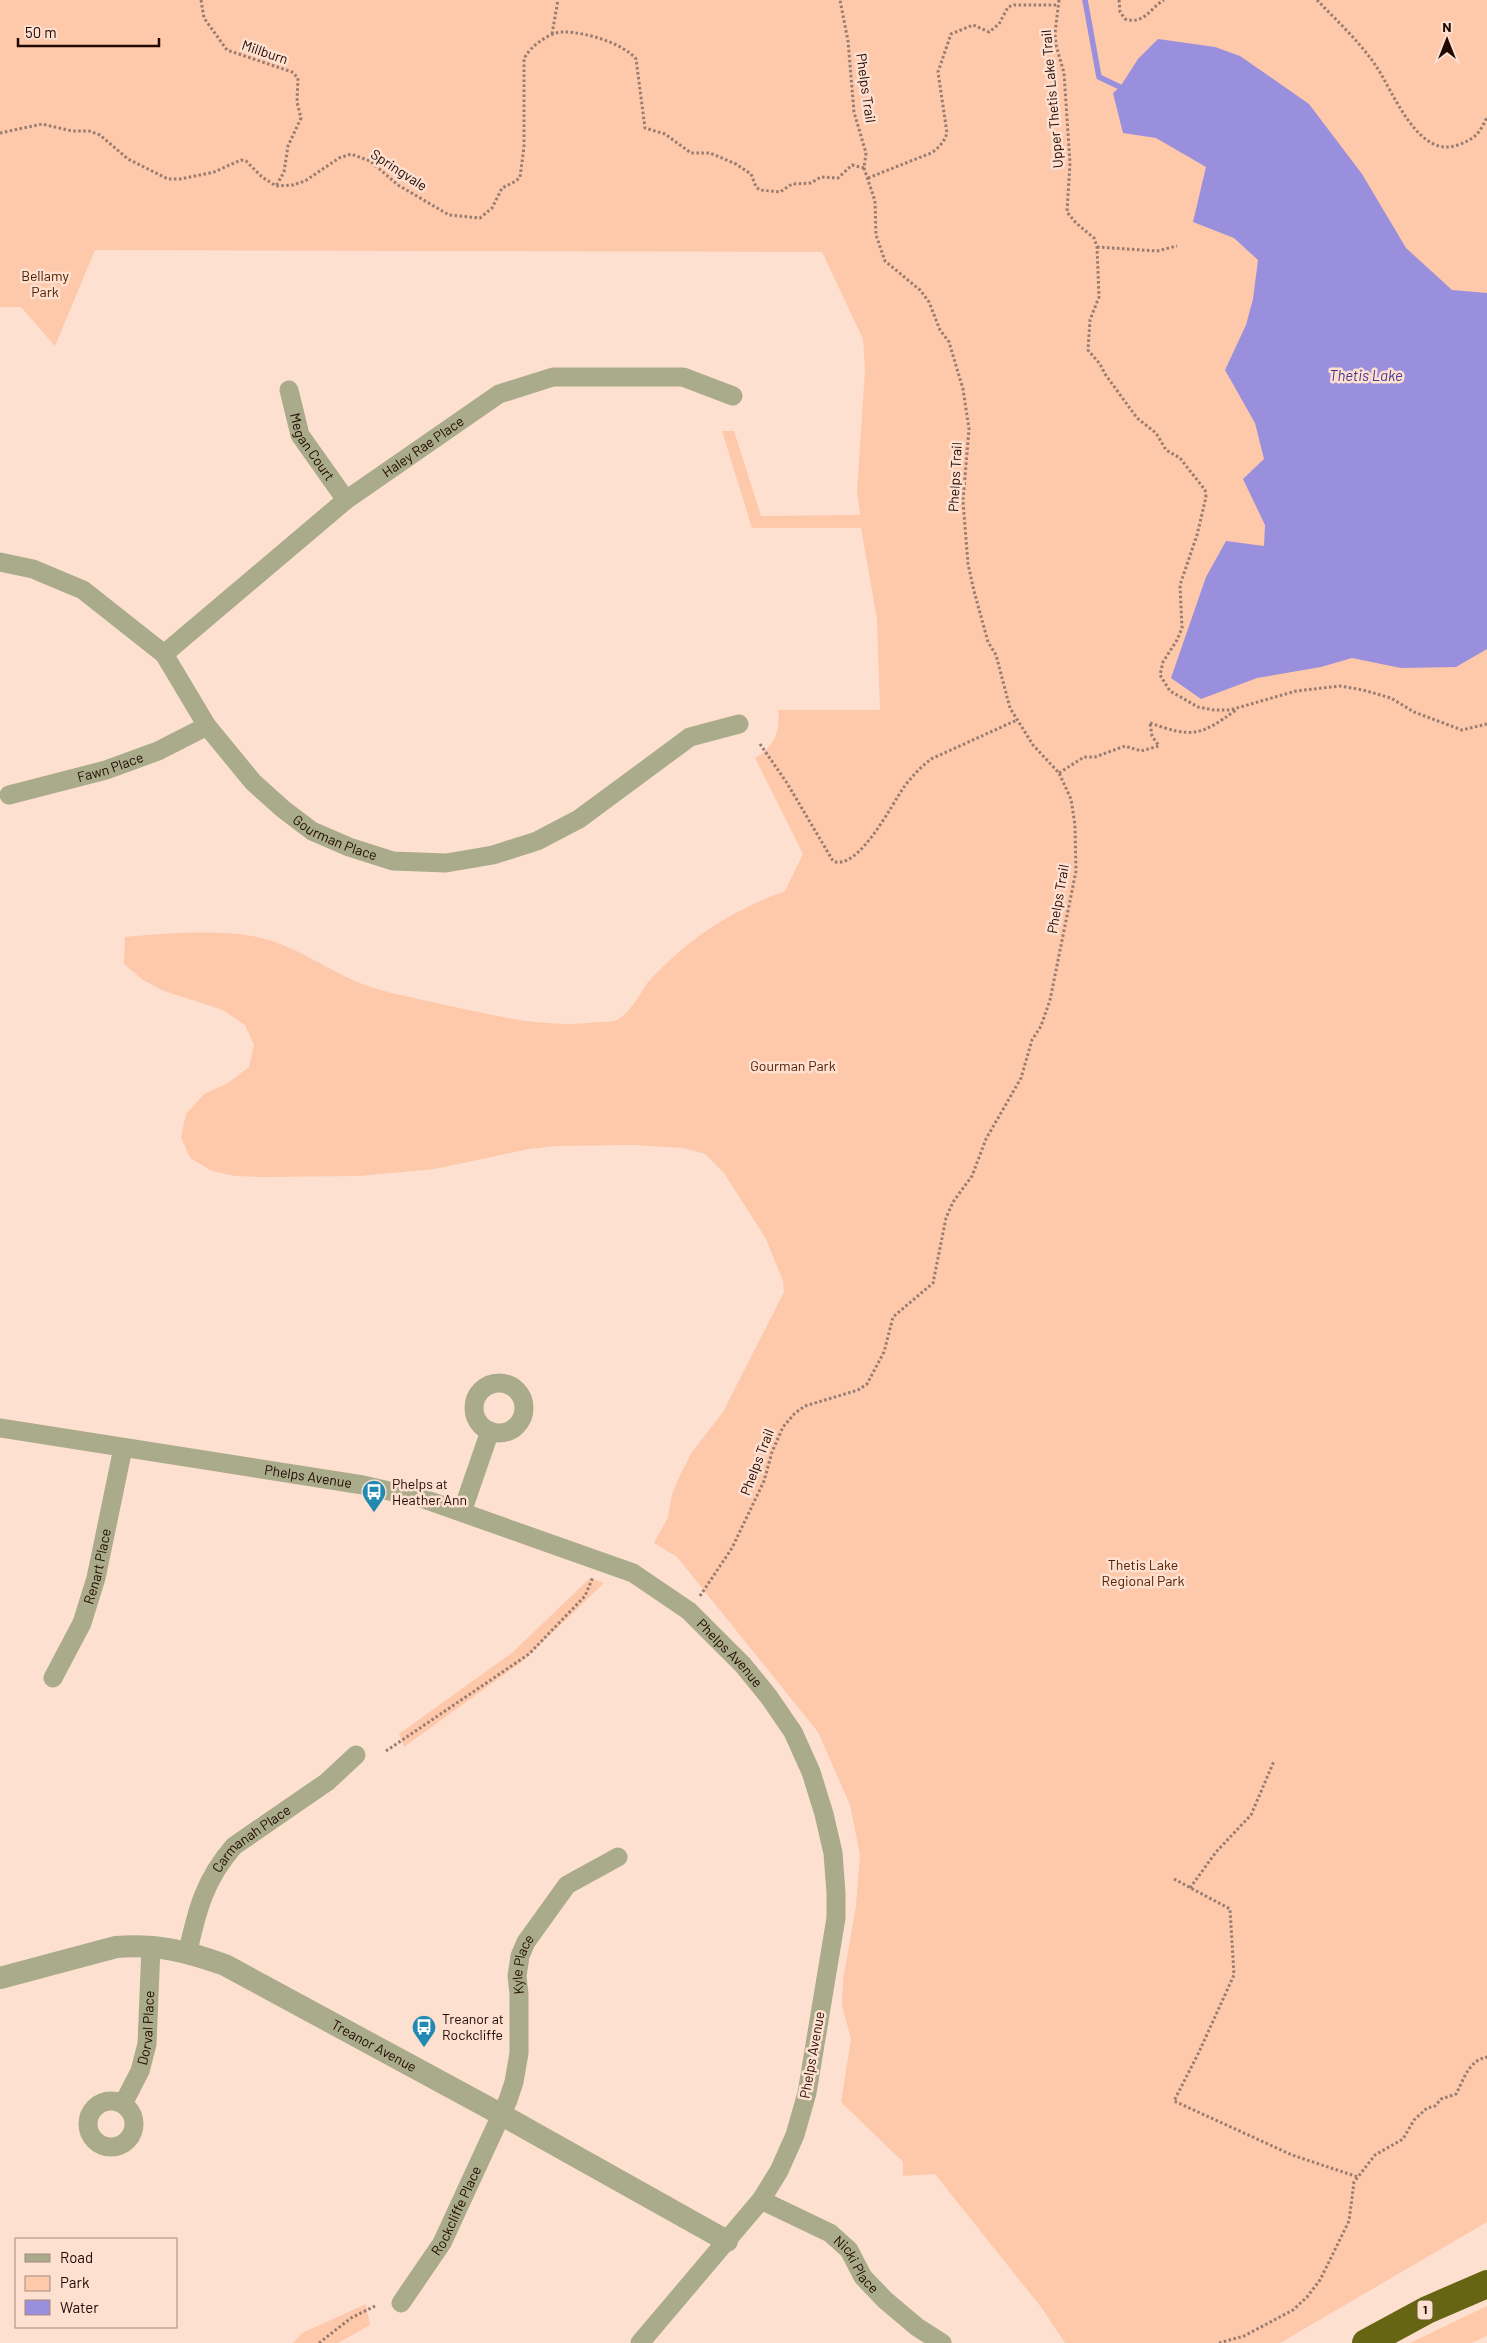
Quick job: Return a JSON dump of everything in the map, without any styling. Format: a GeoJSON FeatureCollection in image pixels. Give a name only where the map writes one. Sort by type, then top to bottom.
{"type":"FeatureCollection","features":[{"type":"Feature","properties":{"kind":"highway","name":"1"},"geometry":{"type":"LineString","coordinates":[[1366,2343],[1427,2310],[1487,2284]]}},
{"type":"Feature","properties":{"kind":"street","name":"Haley Rae Place"},"geometry":{"type":"LineString","coordinates":[[164,654],[346,500],[499,394],[553,377],[683,377],[732,396]]}},
{"type":"Feature","properties":{"kind":"street","name":"Megan Court"},"geometry":{"type":"LineString","coordinates":[[290,390],[300,435],[346,500]]}},
{"type":"Feature","properties":{"kind":"street","name":"Gourman Place"},"geometry":{"type":"LineString","coordinates":[[0,562],[33,569],[83,590],[164,654],[207,726],[253,782],[283,809],[312,831],[349,847],[393,861],[446,863],[493,855],[537,841],[580,819],[690,737],[739,724]]}},
{"type":"Feature","properties":{"kind":"street","name":"Fawn Place"},"geometry":{"type":"LineString","coordinates":[[9,795],[124,764],[158,751],[207,726]]}},
{"type":"Feature","properties":{"kind":"street","name":"Phelps Avenue"},"geometry":{"type":"LineString","coordinates":[[0,1428],[363,1485],[424,1499],[534,1539],[601,1560],[634,1573],[689,1611],[743,1665],[769,1697],[793,1732],[811,1772],[824,1814],[833,1853],[836,1918],[807,2093],[791,2144],[779,2171],[761,2200],[640,2343]]}},
{"type":"Feature","properties":{"kind":"street"},"geometry":{"type":"LineString","coordinates":[[462,1512],[490,1431]]}},
{"type":"Feature","properties":{"kind":"street","name":"Renart Place"},"geometry":{"type":"LineString","coordinates":[[54,1678],[82,1623],[96,1578],[123,1448]]}},
{"type":"Feature","properties":{"kind":"street","name":"Carmanah Place"},"geometry":{"type":"LineString","coordinates":[[188,1951],[201,1898],[210,1877],[222,1859],[234,1846],[327,1782],[356,1755]]}},
{"type":"Feature","properties":{"kind":"street","name":"Kyle Place"},"geometry":{"type":"LineString","coordinates":[[502,2115],[514,2082],[518,2053],[519,1994],[517,1976],[520,1956],[526,1942],[567,1885],[618,1857]]}},
{"type":"Feature","properties":{"kind":"street","name":"Treanor Avenue"},"geometry":{"type":"LineString","coordinates":[[0,1978],[116,1947],[151,1947],[188,1951],[225,1965],[502,2115],[727,2241]]}},
{"type":"Feature","properties":{"kind":"street","name":"Dorval Place"},"geometry":{"type":"LineString","coordinates":[[123,2104],[140,2071],[147,2044],[151,1947]]}},
{"type":"Feature","properties":{"kind":"street","name":"Rockcliffe Place"},"geometry":{"type":"LineString","coordinates":[[401,2303],[442,2242],[502,2115]]}},
{"type":"Feature","properties":{"kind":"street","name":"Nicki Place"},"geometry":{"type":"LineString","coordinates":[[761,2200],[830,2233],[849,2250],[863,2277],[885,2300],[917,2327],[942,2343]]}},
{"type":"Feature","properties":{"kind":"path","name":"Millburn"},"geometry":{"type":"LineString","coordinates":[[200,0],[204,18],[227,50],[292,72],[298,78],[297,102],[301,118],[288,146],[284,172],[276,186]]}},
{"type":"Feature","properties":{"kind":"path"},"geometry":{"type":"LineString","coordinates":[[558,0],[552,34],[563,32],[591,36],[630,52],[636,59],[645,128],[665,134],[691,153],[710,153],[736,164],[751,174],[756,187],[760,190],[780,192],[792,184],[812,183],[821,177],[838,178],[852,165],[864,168]]}},
{"type":"Feature","properties":{"kind":"path","name":"Phelps Trail"},"geometry":{"type":"LineString","coordinates":[[689,1611],[732,1548],[764,1482],[772,1452],[783,1427],[795,1413],[805,1406],[858,1390],[867,1384],[884,1352],[893,1317],[935,1279],[946,1218],[954,1202],[972,1176],[986,1139],[1021,1078],[1032,1040],[1041,1026],[1050,1000],[1076,871],[1075,825],[1071,800],[1059,773],[1033,745],[1010,708],[996,655],[988,642],[968,564],[963,501],[969,429],[963,388],[949,342],[940,330],[929,302],[920,290],[885,261],[876,234],[875,201],[864,168],[866,153],[854,112],[848,41],[840,0]]}},
{"type":"Feature","properties":{"kind":"path","name":"Upper Thetis Lake Trail"},"geometry":{"type":"LineString","coordinates":[[1059,0],[1056,45],[1064,73],[1070,163],[1067,212],[1076,223],[1094,238],[1097,248]]}},
{"type":"Feature","properties":{"kind":"path"},"geometry":{"type":"LineString","coordinates":[[1118,0],[1120,12],[1124,20],[1130,21],[1142,20],[1164,0]]}},
{"type":"Feature","properties":{"kind":"path"},"geometry":{"type":"LineString","coordinates":[[1317,0],[1376,65],[1399,105],[1421,136],[1430,144],[1453,147],[1473,139],[1480,132],[1487,117]]}},
{"type":"Feature","properties":{"kind":"path"},"geometry":{"type":"LineString","coordinates":[[868,178],[931,153],[937,149],[945,138],[947,132],[938,72],[951,34],[973,25],[989,32],[999,24],[1008,7],[1014,5],[1058,5]]}},
{"type":"Feature","properties":{"kind":"path","name":"Springvale"},"geometry":{"type":"LineString","coordinates":[[276,186],[293,185],[305,181],[339,158],[351,154],[370,161],[398,185],[449,215],[480,218],[492,208],[502,188],[520,177],[524,147],[524,59],[526,53],[552,34]]}},
{"type":"Feature","properties":{"kind":"path"},"geometry":{"type":"LineString","coordinates":[[0,132],[42,124],[72,131],[89,131],[100,135],[128,159],[168,179],[180,179],[214,172],[241,160],[246,161],[262,177],[276,186]]}},
{"type":"Feature","properties":{"kind":"path"},"geometry":{"type":"LineString","coordinates":[[1178,246],[1157,251],[1097,248],[1098,297],[1090,320],[1088,350],[1100,364],[1105,374],[1137,418],[1156,433],[1166,450],[1180,458],[1205,490],[1206,497],[1197,535],[1180,585],[1182,628],[1164,662],[1160,675],[1170,692],[1198,707],[1214,710],[1239,708],[1296,691],[1340,686],[1391,698],[1414,712],[1462,730],[1487,724]]}},
{"type":"Feature","properties":{"kind":"path"},"geometry":{"type":"LineString","coordinates":[[1059,773],[1084,757],[1095,757],[1125,746],[1141,751],[1159,746],[1152,736],[1150,723],[1188,733],[1210,729],[1239,708]]}},
{"type":"Feature","properties":{"kind":"path"},"geometry":{"type":"LineString","coordinates":[[760,744],[833,861],[839,863],[848,861],[866,844],[906,785],[921,767],[931,759],[1017,720]]}},
{"type":"Feature","properties":{"kind":"path"},"geometry":{"type":"LineString","coordinates":[[386,1751],[529,1654],[585,1596],[601,1560]]}},
{"type":"Feature","properties":{"kind":"path"},"geometry":{"type":"LineString","coordinates":[[1190,1888],[1216,1852],[1251,1815],[1274,1761]]}},
{"type":"Feature","properties":{"kind":"path"},"geometry":{"type":"LineString","coordinates":[[1174,1878],[1230,1909],[1234,1975],[1199,2052],[1174,2101],[1292,2155],[1358,2177]]}},
{"type":"Feature","properties":{"kind":"path"},"geometry":{"type":"LineString","coordinates":[[1219,2343],[1244,2336],[1293,2310],[1307,2297],[1320,2280],[1349,2221],[1354,2182],[1375,2155],[1403,2139],[1414,2120],[1427,2108],[1435,2106],[1441,2099],[1456,2094],[1470,2067],[1478,2059],[1487,2057]]}},
{"type":"Feature","properties":{"kind":"path"},"geometry":{"type":"LineString","coordinates":[[319,2343],[351,2318],[375,2306]]}},
{"type":"Feature","properties":{"kind":"green space","name":"Thetis Lake Regional Park"},"geometry":{"type":"Polygon","coordinates":[[[0,0],[1487,0],[1487,2222],[1280,2343],[1065,2343],[1041,2307],[935,2174],[903,2176],[903,2162],[841,2102],[851,2039],[842,2006],[843,1980],[856,1906],[860,1855],[850,1805],[818,1732],[677,1557],[654,1543],[668,1517],[672,1494],[681,1473],[692,1452],[723,1412],[784,1292],[783,1281],[766,1239],[724,1173],[705,1154],[683,1148],[634,1145],[556,1146],[529,1149],[435,1169],[359,1176],[235,1176],[212,1171],[190,1158],[181,1137],[186,1114],[204,1094],[228,1083],[249,1067],[254,1045],[245,1025],[223,1010],[164,991],[143,980],[124,964],[125,937],[209,932],[257,937],[283,945],[344,976],[377,989],[519,1020],[558,1024],[608,1022],[622,1017],[648,982],[664,965],[693,940],[737,912],[785,891],[803,854],[755,758],[767,749],[775,738],[779,718],[778,710],[880,710],[877,619],[861,528],[752,528],[722,431],[734,431],[761,516],[860,515],[857,491],[865,369],[863,339],[822,252],[95,250],[55,346],[21,307],[0,307],[0,0]]]}},
{"type":"Feature","properties":{"kind":"green space"},"geometry":{"type":"Polygon","coordinates":[[[590,1578],[604,1583],[524,1660],[404,1747],[399,1734],[513,1652],[590,1578]]]}},
{"type":"Feature","properties":{"kind":"green space"},"geometry":{"type":"Polygon","coordinates":[[[366,2304],[370,2325],[338,2343],[293,2343],[302,2333],[366,2304]]]}},
{"type":"Feature","properties":{"kind":"green space"},"geometry":{"type":"Polygon","coordinates":[[[1487,2306],[1487,2336],[1471,2343],[1410,2343],[1487,2306]]]}},
{"type":"Feature","properties":{"kind":"water","name":"Thetis Lake"},"geometry":{"type":"Polygon","coordinates":[[[1158,39],[1215,47],[1240,56],[1309,104],[1362,174],[1406,248],[1452,290],[1487,293],[1487,649],[1456,667],[1401,668],[1352,658],[1321,667],[1257,678],[1201,699],[1171,678],[1206,577],[1226,541],[1264,546],[1265,525],[1243,479],[1264,459],[1255,423],[1225,370],[1246,325],[1253,299],[1258,260],[1234,238],[1193,222],[1206,167],[1156,138],[1123,133],[1113,93],[1120,87],[1138,59],[1158,39]]]}},
{"type":"Feature","properties":{"kind":"waterway"},"geometry":{"type":"LineString","coordinates":[[1085,0],[1099,77],[1120,87]]}},
{"type":"Feature","properties":{"kind":"place","name":"Phelps at Heather Ann"},"geometry":{"type":"Point","coordinates":[374,1513]}},
{"type":"Feature","properties":{"kind":"place","name":"Treanor at Rockcliffe"},"geometry":{"type":"Point","coordinates":[424,2048]}},
{"type":"Feature","properties":{"kind":"park label","name":"Bellamy Park"},"geometry":{"type":"Point","coordinates":[45,284]}},
{"type":"Feature","properties":{"kind":"park label","name":"Gourman Park"},"geometry":{"type":"Point","coordinates":[793,1066]}}]}
